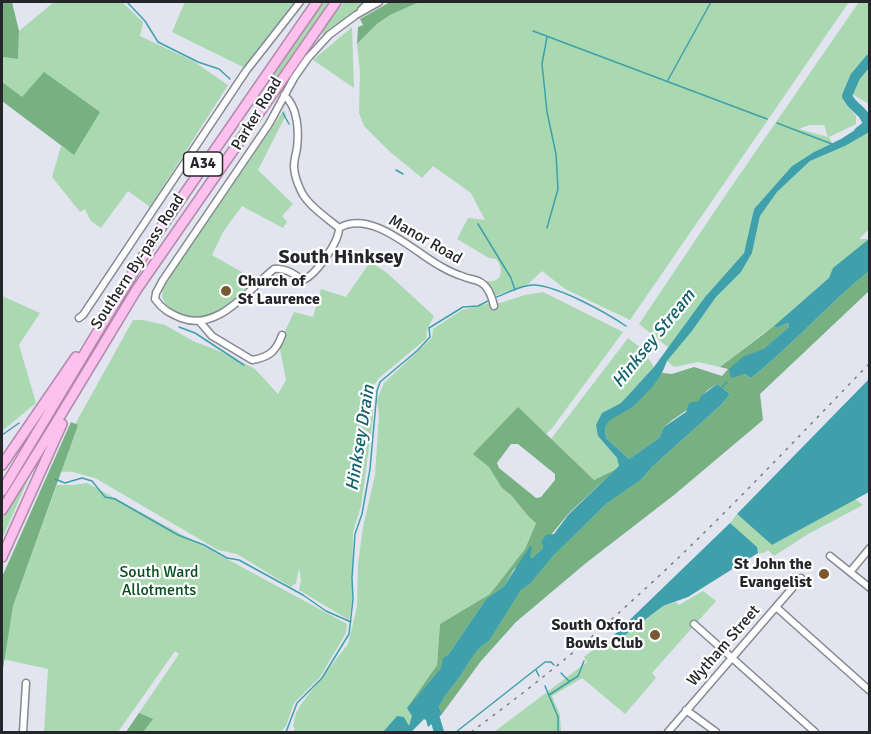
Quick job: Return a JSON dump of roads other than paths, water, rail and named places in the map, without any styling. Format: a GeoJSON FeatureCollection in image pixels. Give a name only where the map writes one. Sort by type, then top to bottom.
{"type":"FeatureCollection","features":[{"type":"Feature","properties":{"kind":"highway","name":"Southern By-pass Road"},"geometry":{"type":"LineString","coordinates":[[97,331],[183,193],[316,2]]}},
{"type":"Feature","properties":{"kind":"highway","name":"Southern By-pass Road"},"geometry":{"type":"LineString","coordinates":[[91,363],[166,243],[336,2]]}},
{"type":"Feature","properties":{"kind":"highway"},"geometry":{"type":"LineString","coordinates":[[323,20],[342,2]]}},
{"type":"Feature","properties":{"kind":"highway"},"geometry":{"type":"LineString","coordinates":[[2,465],[75,358],[97,331]]}},
{"type":"Feature","properties":{"kind":"highway","name":"A34"},"geometry":{"type":"LineString","coordinates":[[2,491],[97,331]]}},
{"type":"Feature","properties":{"kind":"highway"},"geometry":{"type":"LineString","coordinates":[[2,557],[54,439],[91,363]]}},
{"type":"Feature","properties":{"kind":"highway","name":"A34"},"geometry":{"type":"LineString","coordinates":[[2,510],[91,363]]}},
{"type":"Feature","properties":{"kind":"street"},"geometry":{"type":"LineString","coordinates":[[79,318],[246,71],[300,2]]}},
{"type":"Feature","properties":{"kind":"street","name":"Parker Road"},"geometry":{"type":"LineString","coordinates":[[356,15],[369,2]]}},
{"type":"Feature","properties":{"kind":"street","name":"Parker Road"},"geometry":{"type":"LineString","coordinates":[[200,321],[188,320],[163,309],[155,298],[163,280],[269,124],[284,95],[317,47],[356,15],[379,2]]}},
{"type":"Feature","properties":{"kind":"street"},"geometry":{"type":"LineString","coordinates":[[281,338],[277,348],[268,355],[252,360],[212,336],[200,321],[214,317],[226,309],[274,269],[279,268],[303,280],[306,279],[313,273],[339,236],[339,228],[303,196],[297,182],[294,167],[297,148],[297,118],[284,95]]}},
{"type":"Feature","properties":{"kind":"street","name":"Manor Road"},"geometry":{"type":"LineString","coordinates":[[339,228],[346,224],[357,224],[390,233],[440,266],[480,282],[487,289],[493,301]]}},
{"type":"Feature","properties":{"kind":"street"},"geometry":{"type":"LineString","coordinates":[[850,572],[870,548]]}},
{"type":"Feature","properties":{"kind":"street"},"geometry":{"type":"LineString","coordinates":[[830,556],[870,588]]}},
{"type":"Feature","properties":{"kind":"street","name":"Wytham Street"},"geometry":{"type":"LineString","coordinates":[[668,732],[801,578]]}},
{"type":"Feature","properties":{"kind":"street"},"geometry":{"type":"LineString","coordinates":[[776,607],[870,691]]}},
{"type":"Feature","properties":{"kind":"street"},"geometry":{"type":"LineString","coordinates":[[694,624],[815,732]]}},
{"type":"Feature","properties":{"kind":"street"},"geometry":{"type":"LineString","coordinates":[[22,732],[26,682]]}},
{"type":"Feature","properties":{"kind":"street"},"geometry":{"type":"LineString","coordinates":[[686,710],[716,732]]}},
{"type":"Feature","properties":{"kind":"water"},"geometry":{"type":"Polygon","coordinates":[[[869,121],[869,132],[845,146],[810,161],[777,192],[760,216],[752,253],[741,272],[716,297],[667,361],[653,386],[633,407],[610,420],[605,427],[606,438],[629,459],[659,438],[664,427],[686,412],[689,403],[699,401],[701,396],[717,384],[730,394],[642,479],[606,504],[553,556],[530,584],[521,590],[489,641],[475,653],[443,699],[439,707],[442,714],[428,727],[424,719],[411,732],[383,732],[397,716],[404,717],[409,726],[412,716],[407,708],[441,668],[443,658],[448,655],[486,599],[504,586],[530,546],[532,558],[543,548],[541,542],[546,535],[554,534],[568,515],[619,466],[617,458],[598,436],[596,425],[602,413],[621,403],[654,367],[705,297],[744,253],[754,209],[792,166],[869,121]]]}},
{"type":"Feature","properties":{"kind":"water"},"geometry":{"type":"Polygon","coordinates":[[[869,239],[869,271],[751,378],[745,374],[731,378],[729,369],[744,356],[764,349],[789,327],[788,323],[776,328],[774,326],[829,278],[833,268],[869,239]]]}},
{"type":"Feature","properties":{"kind":"water"},"geometry":{"type":"Polygon","coordinates":[[[869,379],[869,492],[772,545],[737,514],[869,379]]]}},
{"type":"Feature","properties":{"kind":"water"},"geometry":{"type":"Polygon","coordinates":[[[730,523],[757,547],[758,553],[688,597],[663,606],[616,642],[609,643],[613,636],[730,523]]]}},
{"type":"Feature","properties":{"kind":"waterway"},"geometry":{"type":"LineString","coordinates":[[127,2],[145,21],[158,42],[198,62],[219,69],[230,79]]}},
{"type":"Feature","properties":{"kind":"waterway"},"geometry":{"type":"LineString","coordinates":[[668,80],[711,2]]}},
{"type":"Feature","properties":{"kind":"waterway"},"geometry":{"type":"LineString","coordinates":[[533,31],[767,119]]}},
{"type":"Feature","properties":{"kind":"waterway"},"geometry":{"type":"LineString","coordinates":[[547,37],[542,64],[547,112],[556,154],[558,189],[547,228]]}},
{"type":"Feature","properties":{"kind":"waterway","name":"Hinksey Stream"},"geometry":{"type":"LineString","coordinates":[[859,132],[868,125],[867,120],[847,96],[855,77],[870,59]]}},
{"type":"Feature","properties":{"kind":"waterway"},"geometry":{"type":"LineString","coordinates":[[283,113],[289,124]]}},
{"type":"Feature","properties":{"kind":"waterway"},"geometry":{"type":"LineString","coordinates":[[777,123],[832,144]]}},
{"type":"Feature","properties":{"kind":"waterway"},"geometry":{"type":"LineString","coordinates":[[396,170],[403,174]]}},
{"type":"Feature","properties":{"kind":"waterway"},"geometry":{"type":"LineString","coordinates":[[478,224],[511,278],[515,290]]}},
{"type":"Feature","properties":{"kind":"waterway","name":"Hinksey Drain"},"geometry":{"type":"LineString","coordinates":[[494,298],[525,286],[545,287],[582,301],[626,326]]}},
{"type":"Feature","properties":{"kind":"waterway","name":"Hinksey Drain"},"geometry":{"type":"LineString","coordinates":[[286,732],[297,703],[322,678],[349,634],[353,599],[355,534],[362,514],[370,469],[377,391],[380,382],[430,337],[429,328],[463,307],[478,306],[490,300]]}},
{"type":"Feature","properties":{"kind":"waterway"},"geometry":{"type":"LineString","coordinates":[[179,327],[195,333],[244,365]]}},
{"type":"Feature","properties":{"kind":"waterway"},"geometry":{"type":"LineString","coordinates":[[721,388],[727,382]]}},
{"type":"Feature","properties":{"kind":"waterway"},"geometry":{"type":"LineString","coordinates":[[2,435],[19,423]]}},
{"type":"Feature","properties":{"kind":"waterway"},"geometry":{"type":"LineString","coordinates":[[55,479],[65,483],[82,478],[92,481],[105,497],[115,499],[178,535],[204,545],[227,558],[239,560],[303,595],[326,611],[351,622]]}},
{"type":"Feature","properties":{"kind":"waterway"},"geometry":{"type":"LineString","coordinates":[[549,695],[578,676],[584,661]]}},
{"type":"Feature","properties":{"kind":"waterway"},"geometry":{"type":"LineString","coordinates":[[456,732],[545,662],[551,662],[554,665]]}},
{"type":"Feature","properties":{"kind":"waterway"},"geometry":{"type":"LineString","coordinates":[[536,670],[539,676]]}},
{"type":"Feature","properties":{"kind":"waterway"},"geometry":{"type":"LineString","coordinates":[[561,673],[569,681]]}},
{"type":"Feature","properties":{"kind":"waterway"},"geometry":{"type":"LineString","coordinates":[[545,686],[558,717],[558,732]]}},
{"type":"Feature","properties":{"kind":"waterway","name":"Hinksey Stream"},"geometry":{"type":"LineString","coordinates":[[432,709],[439,732]]}},
{"type":"Feature","properties":{"kind":"railway"},"geometry":{"type":"LineString","coordinates":[[471,732],[574,651],[664,571],[754,483],[870,363]]}},
{"type":"Feature","properties":{"kind":"place","name":"Church of St Laurence"},"geometry":{"type":"Point","coordinates":[226,291]}},
{"type":"Feature","properties":{"kind":"place","name":"St John the Evangelist"},"geometry":{"type":"Point","coordinates":[824,574]}},
{"type":"Feature","properties":{"kind":"place","name":"South Oxford Bowls Club"},"geometry":{"type":"Point","coordinates":[655,635]}},
{"type":"Feature","properties":{"kind":"district","name":"South Hinksey"},"geometry":{"type":"Point","coordinates":[341,258]}},
{"type":"Feature","properties":{"kind":"park label","name":"South Ward Allotments"},"geometry":{"type":"Point","coordinates":[159,582]}}]}
